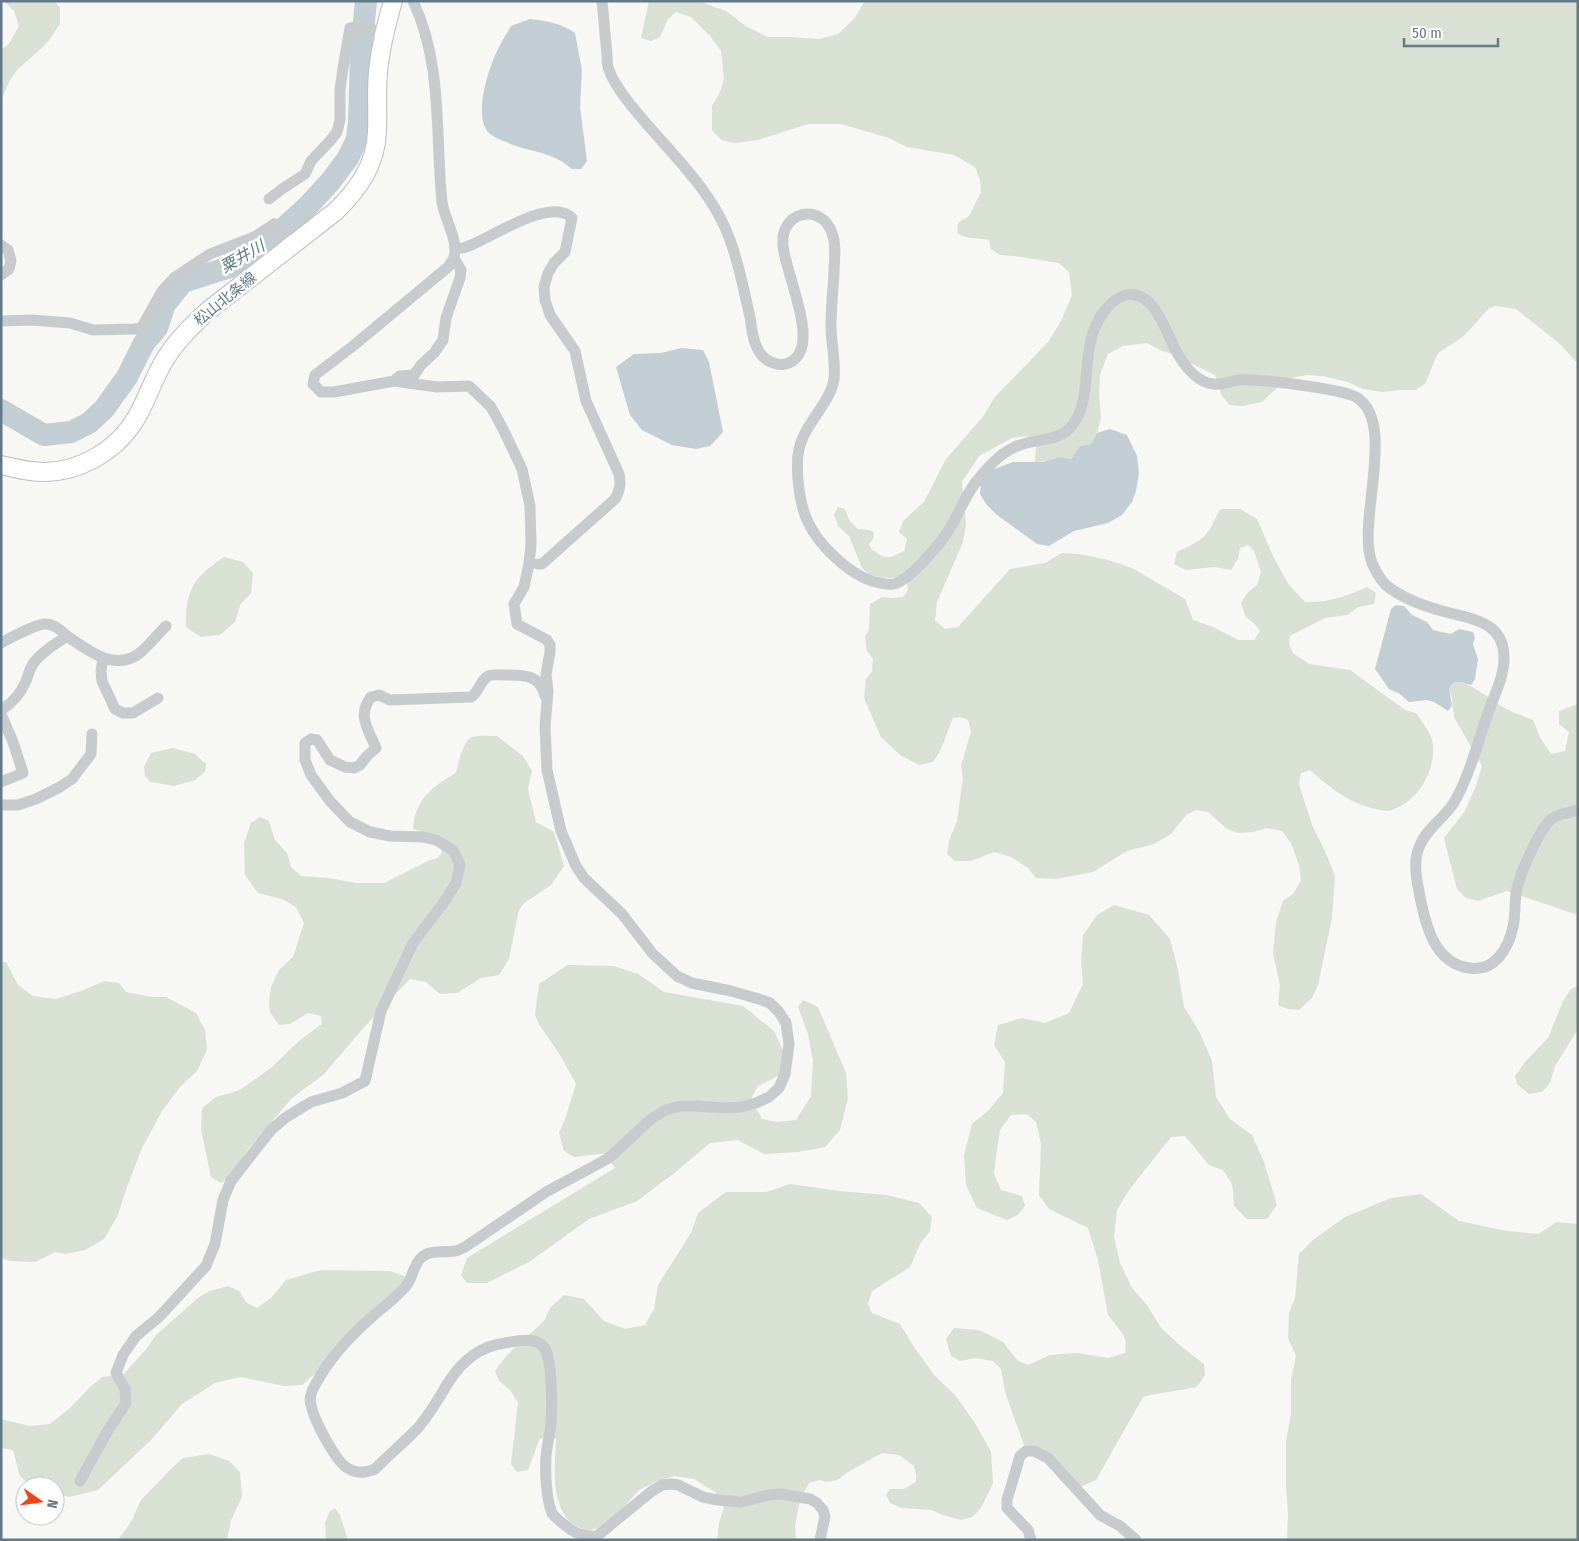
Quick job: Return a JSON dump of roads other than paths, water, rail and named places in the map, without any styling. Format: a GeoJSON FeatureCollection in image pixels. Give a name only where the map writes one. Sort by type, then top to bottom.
{"type":"FeatureCollection","features":[{"type":"Feature","properties":{"kind":"main road","name":"松山北条線"},"geometry":{"type":"LineString","coordinates":[[1,465],[32,472],[60,470],[74,467],[110,450],[125,435],[139,414],[164,361],[178,341],[209,310],[288,240],[336,211],[354,194],[371,162],[377,134],[378,31],[393,1]]}},
{"type":"Feature","properties":{"kind":"street"},"geometry":{"type":"LineString","coordinates":[[394,381],[400,376],[414,374],[434,354],[443,340],[446,318],[461,270],[454,253],[442,205],[438,117],[432,67],[427,38],[413,1]]}},
{"type":"Feature","properties":{"kind":"street"},"geometry":{"type":"LineString","coordinates":[[604,5],[608,69],[627,100],[708,197],[720,216],[730,239],[736,260],[756,346],[765,360],[779,365],[792,363],[800,353],[805,341],[803,326],[783,248],[784,232],[791,220],[803,214],[812,214],[822,218],[831,227],[835,243],[831,333],[834,382],[830,392],[805,431],[799,449],[797,472],[805,515],[814,533],[847,568],[867,580],[886,584],[895,584],[906,578],[942,541],[954,522],[970,489],[992,463],[1007,450],[1022,444],[1055,438],[1068,432],[1078,418],[1084,398],[1088,351],[1093,331],[1110,304],[1120,297],[1129,294],[1139,295],[1152,305],[1166,327],[1178,356],[1196,376],[1207,383],[1220,386],[1231,381],[1243,379],[1330,390],[1360,399],[1368,408],[1375,431],[1368,552],[1381,580],[1390,589],[1422,605],[1476,619],[1491,627],[1501,638],[1504,650],[1504,665],[1500,685],[1462,786],[1447,814],[1425,835],[1418,847],[1415,861],[1416,878],[1425,922],[1433,941],[1443,955],[1458,965],[1471,968],[1483,968],[1493,963],[1507,944],[1513,928],[1517,884],[1535,841],[1544,826],[1554,817],[1578,810]]}},
{"type":"Feature","properties":{"kind":"street"},"geometry":{"type":"LineString","coordinates":[[269,199],[305,174],[311,161],[337,132],[340,120],[340,90],[350,28],[378,31]]}},
{"type":"Feature","properties":{"kind":"street"},"geometry":{"type":"LineString","coordinates":[[538,564],[542,564],[615,499],[619,492],[620,484],[619,474],[586,401],[575,351],[550,315],[545,300],[544,287],[548,273],[554,263],[565,252],[572,218],[567,213],[559,211],[542,214],[499,230],[454,253],[448,267],[354,346],[315,375],[313,384],[321,392],[334,392],[394,381],[437,387],[469,386],[491,407],[522,470],[530,506],[531,545],[527,577],[524,587],[514,604],[517,624],[547,640],[550,644],[546,674],[548,691],[545,726],[547,770],[561,831],[576,866],[584,878],[622,914],[653,954],[677,976],[692,983],[770,1003],[786,1023],[789,1044],[785,1074],[779,1088],[770,1097],[756,1103],[741,1107],[680,1106],[665,1110],[650,1120],[609,1158],[546,1192],[465,1247],[456,1251],[429,1253],[420,1258],[415,1266],[412,1279],[405,1288],[339,1349],[313,1388],[310,1403],[334,1453],[341,1463],[350,1470],[367,1473],[375,1469],[416,1429],[432,1410],[451,1378],[471,1356],[490,1346],[503,1343],[528,1340],[537,1342],[546,1351],[552,1387],[551,1424],[546,1458],[546,1484],[553,1513],[569,1529],[578,1535],[597,1536],[652,1491],[662,1485],[671,1484],[678,1485],[703,1497],[717,1500],[741,1502],[781,1494],[810,1499],[817,1503],[825,1516],[820,1540]]}},
{"type":"Feature","properties":{"kind":"street"},"geometry":{"type":"LineString","coordinates":[[1,321],[32,320],[70,323],[93,330],[135,329],[142,327],[162,291],[175,277],[210,254],[256,236],[274,224],[288,240]]}},
{"type":"Feature","properties":{"kind":"street"},"geometry":{"type":"LineString","coordinates":[[1,246],[8,250],[11,261],[9,268],[1,275]]}},
{"type":"Feature","properties":{"kind":"street"},"geometry":{"type":"LineString","coordinates":[[514,604],[519,603],[525,597],[533,582],[538,564],[537,539],[531,526]]}},
{"type":"Feature","properties":{"kind":"street"},"geometry":{"type":"LineString","coordinates":[[1,643],[36,626],[46,624],[57,628],[103,659],[114,661],[126,660],[140,653],[166,626]]}},
{"type":"Feature","properties":{"kind":"street"},"geometry":{"type":"LineString","coordinates":[[1,782],[23,773],[1,712],[18,696],[36,659],[67,636]]}},
{"type":"Feature","properties":{"kind":"street"},"geometry":{"type":"LineString","coordinates":[[103,659],[102,681],[115,709],[123,714],[133,714],[158,698]]}},
{"type":"Feature","properties":{"kind":"street"},"geometry":{"type":"LineString","coordinates":[[80,1481],[107,1432],[126,1403],[125,1389],[116,1373],[122,1355],[136,1336],[159,1317],[206,1266],[214,1244],[223,1200],[231,1181],[271,1130],[285,1118],[311,1102],[342,1093],[365,1081],[381,1011],[413,944],[456,883],[460,865],[453,850],[436,840],[423,837],[390,836],[370,832],[350,822],[330,801],[311,775],[305,760],[304,743],[311,739],[317,740],[330,760],[345,768],[354,768],[360,765],[376,748],[363,714],[365,705],[371,697],[379,695],[390,700],[471,697],[476,694],[485,679],[491,675],[526,675],[536,680],[543,686],[547,705]]}},
{"type":"Feature","properties":{"kind":"street"},"geometry":{"type":"LineString","coordinates":[[1,805],[18,805],[36,799],[60,787],[72,778],[91,754],[92,734]]}},
{"type":"Feature","properties":{"kind":"street"},"geometry":{"type":"LineString","coordinates":[[1031,1540],[1028,1530],[1007,1508],[1007,1500],[1020,1456],[1026,1451],[1034,1451],[1048,1458],[1076,1491],[1100,1515],[1120,1526],[1136,1540]]}},
{"type":"Feature","properties":{"kind":"waterway","name":"粟井川"},"geometry":{"type":"LineString","coordinates":[[1,410],[44,435],[71,432],[89,423],[104,409],[127,377],[144,343],[157,328],[165,304],[183,282],[230,267],[267,243],[307,207],[330,182],[348,158],[357,139],[361,53],[366,1]]}}]}
